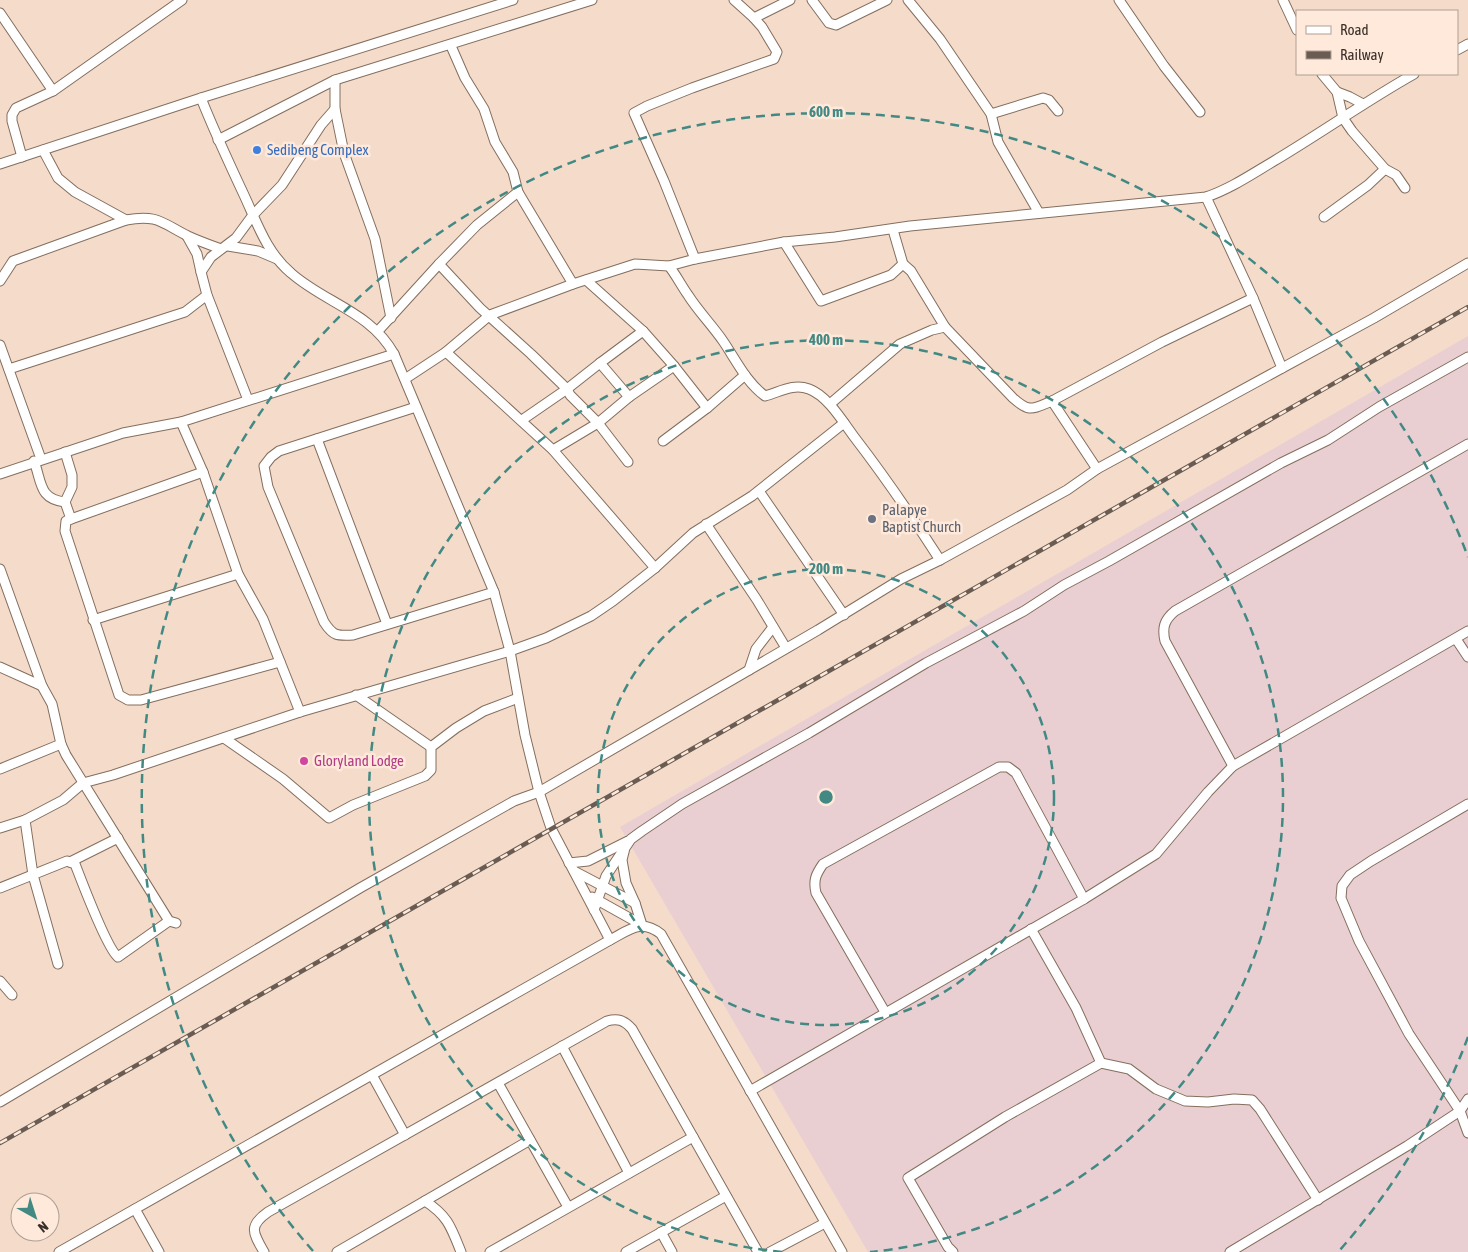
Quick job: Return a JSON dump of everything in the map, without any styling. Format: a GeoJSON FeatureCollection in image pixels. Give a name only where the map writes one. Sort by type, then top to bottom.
{"type":"FeatureCollection","features":[{"type":"Feature","properties":{"kind":"street"},"geometry":{"type":"LineString","coordinates":[[22,157],[12,121],[12,115],[16,108],[53,91],[182,0]]}},
{"type":"Feature","properties":{"kind":"street"},"geometry":{"type":"LineString","coordinates":[[0,164],[201,98],[513,0]]}},
{"type":"Feature","properties":{"kind":"street"},"geometry":{"type":"LineString","coordinates":[[218,140],[335,80],[451,46],[592,0]]}},
{"type":"Feature","properties":{"kind":"street"},"geometry":{"type":"LineString","coordinates":[[695,259],[664,181],[634,114],[639,109],[674,95],[763,61],[774,59],[776,52],[762,27],[734,0]]}},
{"type":"Feature","properties":{"kind":"street"},"geometry":{"type":"LineString","coordinates":[[754,18],[787,0]]}},
{"type":"Feature","properties":{"kind":"street"},"geometry":{"type":"LineString","coordinates":[[812,0],[829,23],[836,25],[887,0]]}},
{"type":"Feature","properties":{"kind":"street"},"geometry":{"type":"LineString","coordinates":[[908,0],[940,39],[991,114],[998,142],[1039,213]]}},
{"type":"Feature","properties":{"kind":"street"},"geometry":{"type":"LineString","coordinates":[[1120,0],[1164,66],[1200,112]]}},
{"type":"Feature","properties":{"kind":"street"},"geometry":{"type":"LineString","coordinates":[[1283,0],[1296,28]]}},
{"type":"Feature","properties":{"kind":"street"},"geometry":{"type":"LineString","coordinates":[[0,13],[53,91]]}},
{"type":"Feature","properties":{"kind":"street"},"geometry":{"type":"LineString","coordinates":[[451,46],[465,78],[484,109],[495,142],[513,172],[518,192],[574,284]]}},
{"type":"Feature","properties":{"kind":"street"},"geometry":{"type":"LineString","coordinates":[[1323,75],[1337,92],[1343,118],[1352,131],[1385,169],[1396,175],[1405,188]]}},
{"type":"Feature","properties":{"kind":"street"},"geometry":{"type":"LineString","coordinates":[[406,379],[446,352],[490,315],[635,264],[669,266],[695,259],[784,242],[893,230],[910,226],[1206,197],[1232,186],[1412,75]]}},
{"type":"Feature","properties":{"kind":"street"},"geometry":{"type":"LineString","coordinates":[[335,80],[335,109],[344,153],[375,239],[391,318]]}},
{"type":"Feature","properties":{"kind":"street"},"geometry":{"type":"LineString","coordinates":[[1337,92],[1363,104]]}},
{"type":"Feature","properties":{"kind":"street"},"geometry":{"type":"LineString","coordinates":[[201,98],[218,140],[264,239],[277,259],[291,274],[378,331],[387,341],[394,354],[494,592],[510,651],[525,735],[539,792],[551,828],[610,940]]}},
{"type":"Feature","properties":{"kind":"street"},"geometry":{"type":"LineString","coordinates":[[991,114],[1043,98],[1048,100],[1058,111]]}},
{"type":"Feature","properties":{"kind":"street"},"geometry":{"type":"LineString","coordinates":[[201,272],[211,258],[244,230],[253,215],[282,185],[321,125],[335,109]]}},
{"type":"Feature","properties":{"kind":"street"},"geometry":{"type":"LineString","coordinates":[[43,150],[58,178],[75,192],[126,220]]}},
{"type":"Feature","properties":{"kind":"street"},"geometry":{"type":"LineString","coordinates":[[1324,217],[1368,185],[1385,169]]}},
{"type":"Feature","properties":{"kind":"street"},"geometry":{"type":"LineString","coordinates":[[378,331],[477,225],[518,192]]}},
{"type":"Feature","properties":{"kind":"street"},"geometry":{"type":"LineString","coordinates":[[1206,197],[1253,298],[1282,368]]}},
{"type":"Feature","properties":{"kind":"street"},"geometry":{"type":"LineString","coordinates":[[0,280],[13,261],[126,220],[140,217],[155,218],[188,236],[224,248],[258,252],[277,259]]}},
{"type":"Feature","properties":{"kind":"street"},"geometry":{"type":"LineString","coordinates":[[893,230],[903,264],[911,271],[945,327],[1024,408],[1033,408],[1052,401],[1162,342],[1253,298]]}},
{"type":"Feature","properties":{"kind":"street"},"geometry":{"type":"LineString","coordinates":[[188,236],[197,254],[207,295],[248,400]]}},
{"type":"Feature","properties":{"kind":"street"},"geometry":{"type":"LineString","coordinates":[[784,242],[821,301],[891,275],[903,264]]}},
{"type":"Feature","properties":{"kind":"street"},"geometry":{"type":"LineString","coordinates":[[0,1102],[360,888],[514,801],[539,792],[844,615],[901,579],[940,560],[1067,490],[1097,469],[1374,318],[1468,263]]}},
{"type":"Feature","properties":{"kind":"street"},"geometry":{"type":"LineString","coordinates":[[439,264],[480,308],[490,315],[567,389],[570,395],[598,423],[628,462]]}},
{"type":"Feature","properties":{"kind":"street"},"geometry":{"type":"LineString","coordinates":[[669,266],[758,391],[765,396],[794,386],[811,389],[830,404],[902,501],[940,560]]}},
{"type":"Feature","properties":{"kind":"street"},"geometry":{"type":"LineString","coordinates":[[586,280],[643,331],[707,408]]}},
{"type":"Feature","properties":{"kind":"street"},"geometry":{"type":"LineString","coordinates":[[9,369],[185,312],[207,295]]}},
{"type":"Feature","properties":{"kind":"street"},"geometry":{"type":"LineString","coordinates":[[830,404],[900,344],[932,330],[945,327]]}},
{"type":"Feature","properties":{"kind":"street"},"geometry":{"type":"LineString","coordinates":[[522,420],[567,389],[643,331]]}},
{"type":"Feature","properties":{"kind":"street"},"geometry":{"type":"LineString","coordinates":[[0,345],[38,460],[43,489],[47,497],[65,502]]}},
{"type":"Feature","properties":{"kind":"street"},"geometry":{"type":"LineString","coordinates":[[446,352],[553,450],[655,568]]}},
{"type":"Feature","properties":{"kind":"street"},"geometry":{"type":"LineString","coordinates":[[0,474],[123,433],[181,422],[394,354]]}},
{"type":"Feature","properties":{"kind":"street"},"geometry":{"type":"LineString","coordinates":[[569,863],[588,861],[631,839],[682,804],[809,733],[926,663],[1024,611],[1064,586],[1281,463],[1328,440],[1379,407],[1468,358]]}},
{"type":"Feature","properties":{"kind":"street"},"geometry":{"type":"LineString","coordinates":[[600,363],[629,397]]}},
{"type":"Feature","properties":{"kind":"street"},"geometry":{"type":"LineString","coordinates":[[553,450],[598,423],[629,397],[674,366]]}},
{"type":"Feature","properties":{"kind":"street"},"geometry":{"type":"LineString","coordinates":[[663,440],[707,408],[745,375]]}},
{"type":"Feature","properties":{"kind":"street"},"geometry":{"type":"LineString","coordinates":[[1052,401],[1097,469]]}},
{"type":"Feature","properties":{"kind":"street"},"geometry":{"type":"LineString","coordinates":[[416,407],[279,451],[264,466],[268,486],[324,622],[330,632],[339,636],[353,634],[494,592]]}},
{"type":"Feature","properties":{"kind":"street"},"geometry":{"type":"LineString","coordinates":[[181,422],[203,472],[238,574],[263,619],[300,712]]}},
{"type":"Feature","properties":{"kind":"street"},"geometry":{"type":"LineString","coordinates":[[0,828],[25,820],[63,800],[82,783],[113,775],[300,712],[510,651],[546,638],[591,616],[613,601],[655,568],[693,532],[758,491],[844,423]]}},
{"type":"Feature","properties":{"kind":"street"},"geometry":{"type":"LineString","coordinates":[[317,439],[387,624]]}},
{"type":"Feature","properties":{"kind":"street"},"geometry":{"type":"LineString","coordinates":[[1233,766],[1165,641],[1162,631],[1166,618],[1183,606],[1468,444]]}},
{"type":"Feature","properties":{"kind":"street"},"geometry":{"type":"LineString","coordinates":[[65,452],[72,475],[72,487],[65,502],[71,519]]}},
{"type":"Feature","properties":{"kind":"street"},"geometry":{"type":"LineString","coordinates":[[203,472],[66,521],[65,531],[119,695],[128,700],[141,700],[280,662]]}},
{"type":"Feature","properties":{"kind":"street"},"geometry":{"type":"LineString","coordinates":[[758,491],[844,615]]}},
{"type":"Feature","properties":{"kind":"street"},"geometry":{"type":"LineString","coordinates":[[706,524],[786,648]]}},
{"type":"Feature","properties":{"kind":"street"},"geometry":{"type":"LineString","coordinates":[[0,569],[4,585],[42,686],[52,704],[66,755],[172,922],[123,954],[118,957],[116,956],[88,899],[75,864],[70,862]]}},
{"type":"Feature","properties":{"kind":"street"},"geometry":{"type":"LineString","coordinates":[[93,620],[238,574]]}},
{"type":"Feature","properties":{"kind":"street"},"geometry":{"type":"LineString","coordinates":[[749,670],[756,649],[773,626]]}},
{"type":"Feature","properties":{"kind":"street"},"geometry":{"type":"LineString","coordinates":[[750,1091],[1084,899],[1156,854],[1208,792],[1233,766],[1468,631]]}},
{"type":"Feature","properties":{"kind":"street"},"geometry":{"type":"LineString","coordinates":[[1456,638],[1468,656]]}},
{"type":"Feature","properties":{"kind":"street"},"geometry":{"type":"LineString","coordinates":[[0,667],[42,686]]}},
{"type":"Feature","properties":{"kind":"street"},"geometry":{"type":"LineString","coordinates":[[356,695],[431,747]]}},
{"type":"Feature","properties":{"kind":"street"},"geometry":{"type":"LineString","coordinates":[[431,747],[456,728],[484,711],[518,698]]}},
{"type":"Feature","properties":{"kind":"street"},"geometry":{"type":"LineString","coordinates":[[224,738],[283,779],[329,818],[352,805],[425,776],[430,770],[431,747]]}},
{"type":"Feature","properties":{"kind":"street"},"geometry":{"type":"LineString","coordinates":[[0,769],[62,744]]}},
{"type":"Feature","properties":{"kind":"street"},"geometry":{"type":"LineString","coordinates":[[885,1012],[816,893],[814,885],[815,874],[823,864],[999,767],[1008,767],[1016,773],[1084,899]]}},
{"type":"Feature","properties":{"kind":"street"},"geometry":{"type":"LineString","coordinates":[[1468,804],[1370,861],[1350,875],[1342,886],[1341,898],[1359,941],[1410,1034],[1460,1110],[1468,1133]]}},
{"type":"Feature","properties":{"kind":"street"},"geometry":{"type":"LineString","coordinates":[[25,820],[34,875],[58,964]]}},
{"type":"Feature","properties":{"kind":"street"},"geometry":{"type":"LineString","coordinates":[[0,888],[70,862],[118,838]]}},
{"type":"Feature","properties":{"kind":"street"},"geometry":{"type":"LineString","coordinates":[[594,910],[602,886],[615,861],[631,839]]}},
{"type":"Feature","properties":{"kind":"street"},"geometry":{"type":"LineString","coordinates":[[625,848],[622,860],[626,883],[642,925]]}},
{"type":"Feature","properties":{"kind":"street"},"geometry":{"type":"LineString","coordinates":[[574,871],[635,903]]}},
{"type":"Feature","properties":{"kind":"street"},"geometry":{"type":"LineString","coordinates":[[585,893],[642,925],[655,929],[661,934],[842,1252]]}},
{"type":"Feature","properties":{"kind":"street"},"geometry":{"type":"LineString","coordinates":[[59,1252],[244,1149],[610,940],[642,925]]}},
{"type":"Feature","properties":{"kind":"street"},"geometry":{"type":"LineString","coordinates":[[1031,929],[1076,1008],[1101,1063]]}},
{"type":"Feature","properties":{"kind":"street"},"geometry":{"type":"LineString","coordinates":[[0,981],[12,996]]}},
{"type":"Feature","properties":{"kind":"street"},"geometry":{"type":"LineString","coordinates":[[264,1252],[254,1236],[254,1227],[258,1219],[498,1082],[615,1018],[627,1023],[632,1029],[758,1252]]}},
{"type":"Feature","properties":{"kind":"street"},"geometry":{"type":"LineString","coordinates":[[562,1046],[629,1173]]}},
{"type":"Feature","properties":{"kind":"street"},"geometry":{"type":"LineString","coordinates":[[953,1252],[948,1247],[908,1178],[1006,1117],[1101,1063],[1129,1069],[1156,1089],[1185,1101],[1252,1100],[1265,1116],[1318,1200]]}},
{"type":"Feature","properties":{"kind":"street"},"geometry":{"type":"LineString","coordinates":[[372,1075],[405,1135]]}},
{"type":"Feature","properties":{"kind":"street"},"geometry":{"type":"LineString","coordinates":[[498,1082],[568,1207]]}},
{"type":"Feature","properties":{"kind":"street"},"geometry":{"type":"LineString","coordinates":[[1230,1252],[1407,1146],[1460,1110],[1468,1099]]}},
{"type":"Feature","properties":{"kind":"street"},"geometry":{"type":"LineString","coordinates":[[490,1252],[693,1137]]}},
{"type":"Feature","properties":{"kind":"street"},"geometry":{"type":"LineString","coordinates":[[337,1252],[530,1140]]}},
{"type":"Feature","properties":{"kind":"street"},"geometry":{"type":"LineString","coordinates":[[626,1252],[726,1196]]}},
{"type":"Feature","properties":{"kind":"street"},"geometry":{"type":"LineString","coordinates":[[424,1201],[437,1209],[450,1224],[461,1252]]}},
{"type":"Feature","properties":{"kind":"street"},"geometry":{"type":"LineString","coordinates":[[135,1210],[159,1252]]}},
{"type":"Feature","properties":{"kind":"street"},"geometry":{"type":"LineString","coordinates":[[770,1252],[825,1223]]}},
{"type":"Feature","properties":{"kind":"street"},"geometry":{"type":"LineString","coordinates":[[661,1232],[672,1252]]}},
{"type":"Feature","properties":{"kind":"shaded area"},"geometry":{"type":"Polygon","coordinates":[[[1468,336],[1468,1252],[868,1252],[620,827],[1468,336]]]}},
{"type":"Feature","properties":{"kind":"railway"},"geometry":{"type":"LineString","coordinates":[[0,1143],[1468,307]]}},
{"type":"Feature","properties":{"kind":"place","name":"Sedibeng Complex"},"geometry":{"type":"Point","coordinates":[257,150]}},
{"type":"Feature","properties":{"kind":"place","name":"Palapye Baptist Church"},"geometry":{"type":"Point","coordinates":[872,519]}},
{"type":"Feature","properties":{"kind":"place","name":"Gloryland Lodge"},"geometry":{"type":"Point","coordinates":[304,761]}}]}
